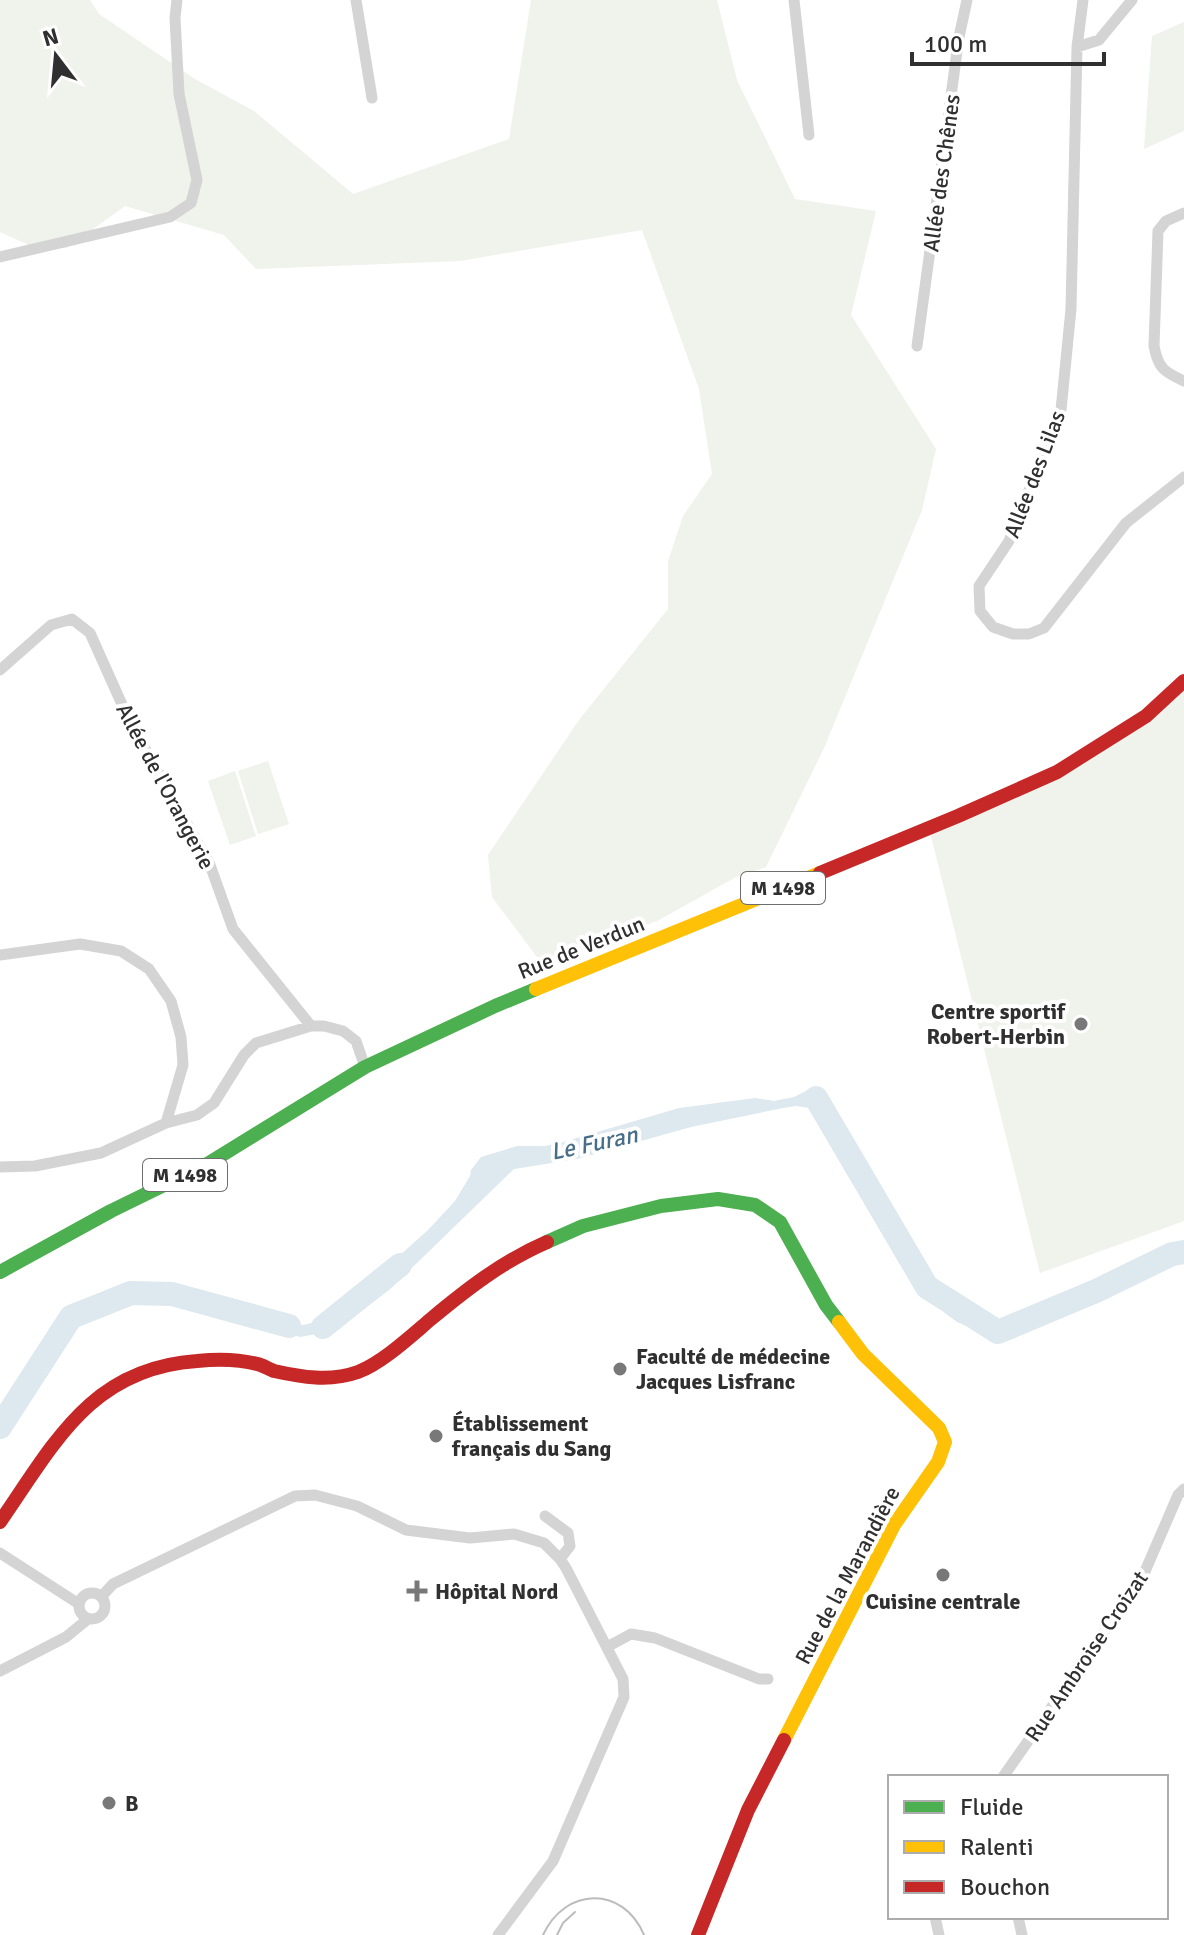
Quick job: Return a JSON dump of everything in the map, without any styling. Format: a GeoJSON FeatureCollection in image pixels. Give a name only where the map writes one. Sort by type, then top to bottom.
{"type":"FeatureCollection","features":[{"type":"Feature","properties":{"kind":"street"},"geometry":{"type":"LineString","coordinates":[[0,257],[170,217],[191,203],[197,180],[179,94],[177,0]]}},
{"type":"Feature","properties":{"kind":"street"},"geometry":{"type":"LineString","coordinates":[[356,0],[372,98]]}},
{"type":"Feature","properties":{"kind":"street"},"geometry":{"type":"LineString","coordinates":[[794,0],[809,135]]}},
{"type":"Feature","properties":{"kind":"street","name":"Allée des Chênes"},"geometry":{"type":"LineString","coordinates":[[917,346],[959,37],[967,0]]}},
{"type":"Feature","properties":{"kind":"street","name":"Allée des Lilas"},"geometry":{"type":"LineString","coordinates":[[1083,0],[1077,47],[1071,309],[1061,410],[1009,541],[979,586],[980,611],[993,627],[1013,634],[1029,634],[1044,628],[1126,523],[1184,477]]}},
{"type":"Feature","properties":{"kind":"street"},"geometry":{"type":"LineString","coordinates":[[1077,47],[1099,40],[1132,0]]}},
{"type":"Feature","properties":{"kind":"street"},"geometry":{"type":"LineString","coordinates":[[1184,213],[1166,221],[1158,231],[1154,346],[1157,363],[1170,375],[1184,381]]}},
{"type":"Feature","properties":{"kind":"street","name":"Allée de l'Orangerie"},"geometry":{"type":"LineString","coordinates":[[0,670],[51,625],[72,619],[90,633],[129,720],[210,865],[233,929],[311,1026]]}},
{"type":"Feature","properties":{"kind":"street","name":"Rue de Verdun"},"geometry":{"type":"LineString","coordinates":[[0,1272],[111,1211],[209,1163],[365,1067],[495,1006],[958,816],[1057,772],[1146,716],[1184,681]]}},
{"type":"Feature","properties":{"kind":"street"},"geometry":{"type":"LineString","coordinates":[[0,955],[80,944],[121,951],[149,969],[171,1001],[181,1037],[183,1065],[166,1123]]}},
{"type":"Feature","properties":{"kind":"street"},"geometry":{"type":"LineString","coordinates":[[0,1167],[35,1166],[101,1153],[166,1123],[197,1115],[214,1103],[244,1055],[256,1043],[311,1026],[343,1031],[356,1041],[365,1067]]}},
{"type":"Feature","properties":{"kind":"street","name":"Rue de la Marandière"},"geometry":{"type":"LineString","coordinates":[[0,1522],[76,1416],[105,1391],[144,1370],[175,1362],[219,1359],[258,1364],[271,1370],[320,1379],[358,1372],[392,1352],[476,1282],[528,1250],[583,1226],[661,1206],[718,1199],[755,1205],[780,1222],[826,1305],[863,1354],[939,1428],[945,1442],[938,1462],[894,1525],[748,1810],[698,1935]]}},
{"type":"Feature","properties":{"kind":"street","name":"Rue Ambroise Croizat"},"geometry":{"type":"LineString","coordinates":[[1004,1775],[1143,1576],[1178,1495],[1184,1489]]}},
{"type":"Feature","properties":{"kind":"street"},"geometry":{"type":"LineString","coordinates":[[101,1597],[113,1584],[295,1496],[315,1495],[357,1506],[406,1530],[470,1538],[514,1534],[544,1543],[560,1559],[607,1647],[623,1679],[624,1697],[553,1861],[498,1935]]}},
{"type":"Feature","properties":{"kind":"street"},"geometry":{"type":"LineString","coordinates":[[545,1516],[568,1533],[570,1546],[560,1559]]}},
{"type":"Feature","properties":{"kind":"street"},"geometry":{"type":"LineString","coordinates":[[0,1553],[79,1604]]}},
{"type":"Feature","properties":{"kind":"street"},"geometry":{"type":"LineString","coordinates":[[93,1593],[101,1597],[105,1603],[104,1612],[97,1619],[88,1619],[81,1614],[81,1599],[93,1593]]}},
{"type":"Feature","properties":{"kind":"street"},"geometry":{"type":"LineString","coordinates":[[0,1671],[66,1637],[88,1619]]}},
{"type":"Feature","properties":{"kind":"street"},"geometry":{"type":"LineString","coordinates":[[607,1647],[631,1634],[655,1638],[759,1679],[768,1679]]}},
{"type":"Feature","properties":{"kind":"shaded area"},"geometry":{"type":"Polygon","coordinates":[[[0,0],[90,0],[99,14],[195,79],[254,111],[353,194],[509,139],[531,0],[717,0],[737,80],[795,199],[876,211],[851,315],[936,449],[922,510],[824,748],[766,867],[736,877],[659,920],[543,965],[492,897],[488,855],[579,720],[668,609],[668,561],[683,516],[712,474],[699,389],[642,230],[460,261],[256,269],[224,235],[125,206],[67,248],[33,247],[0,232],[0,0]]]}},
{"type":"Feature","properties":{"kind":"shaded area"},"geometry":{"type":"Polygon","coordinates":[[[1184,22],[1184,131],[1144,149],[1152,36],[1184,22]]]}},
{"type":"Feature","properties":{"kind":"shaded area","name":"Centre sportif Robert-Herbin"},"geometry":{"type":"Polygon","coordinates":[[[1184,681],[1184,1221],[1040,1273],[929,828],[1057,772],[1184,681]]]}},
{"type":"Feature","properties":{"kind":"shaded area"},"geometry":{"type":"Polygon","coordinates":[[[268,761],[289,824],[258,834],[238,771],[268,761]]]}},
{"type":"Feature","properties":{"kind":"shaded area"},"geometry":{"type":"Polygon","coordinates":[[[235,771],[256,836],[230,845],[208,781],[235,771]]]}},
{"type":"Feature","properties":{"kind":"water"},"geometry":{"type":"Polygon","coordinates":[[[816,1089],[826,1098],[856,1143],[887,1197],[900,1246],[919,1274],[934,1285],[947,1306],[963,1314],[998,1321],[1036,1317],[1160,1248],[1184,1243],[1184,1261],[1137,1270],[1107,1293],[1079,1302],[1037,1326],[991,1334],[978,1331],[945,1313],[899,1263],[891,1248],[887,1225],[852,1152],[817,1111],[796,1106],[691,1127],[577,1159],[514,1169],[389,1290],[343,1325],[321,1333],[300,1337],[271,1328],[244,1310],[179,1298],[109,1300],[82,1314],[54,1341],[0,1433],[0,1415],[25,1369],[69,1311],[109,1291],[133,1287],[159,1292],[183,1289],[243,1302],[283,1324],[303,1325],[323,1320],[340,1313],[371,1291],[399,1256],[455,1201],[481,1157],[517,1146],[560,1143],[679,1108],[755,1098],[774,1101],[794,1097],[816,1089]]]}},
{"type":"Feature","properties":{"kind":"waterway","name":"Le Furan"},"geometry":{"type":"LineString","coordinates":[[816,1098],[927,1287],[998,1332],[1096,1291],[1172,1254],[1184,1252]]}},
{"type":"Feature","properties":{"kind":"waterway","name":"Le Furan"},"geometry":{"type":"LineString","coordinates":[[323,1327],[400,1265]]}},
{"type":"Feature","properties":{"kind":"waterway","name":"Le Furan"},"geometry":{"type":"LineString","coordinates":[[0,1427],[71,1317],[131,1293],[172,1294],[289,1326]]}},
{"type":"Feature","properties":{"kind":"tram line"},"geometry":{"type":"LineString","coordinates":[[543,1935],[565,1908],[594,1898],[609,1900],[622,1907],[635,1919],[644,1935]]}},
{"type":"Feature","properties":{"kind":"tram line"},"geometry":{"type":"LineString","coordinates":[[557,1935],[563,1923],[575,1912]]}},
{"type":"Feature","properties":{"kind":"traffic: fast"},"geometry":{"type":"LineString","coordinates":[[0,1272],[111,1211],[209,1163],[365,1067],[536,989]]}},
{"type":"Feature","properties":{"kind":"traffic: fast"},"geometry":{"type":"LineString","coordinates":[[547,1242],[583,1226],[661,1206],[718,1199],[755,1205],[780,1222],[826,1305],[839,1322]]}},
{"type":"Feature","properties":{"kind":"traffic: slow"},"geometry":{"type":"LineString","coordinates":[[536,989],[820,873]]}},
{"type":"Feature","properties":{"kind":"traffic: slow"},"geometry":{"type":"LineString","coordinates":[[784,1740],[894,1525],[938,1462],[945,1442],[939,1428],[863,1354],[839,1322]]}},
{"type":"Feature","properties":{"kind":"traffic: jam"},"geometry":{"type":"LineString","coordinates":[[820,873],[1057,772],[1146,716],[1184,681]]}},
{"type":"Feature","properties":{"kind":"traffic: jam"},"geometry":{"type":"LineString","coordinates":[[0,1522],[58,1439],[79,1415],[102,1394],[129,1378],[160,1367],[212,1360],[250,1362],[274,1371],[316,1378],[358,1372],[386,1356],[486,1276],[547,1242]]}},
{"type":"Feature","properties":{"kind":"traffic: jam"},"geometry":{"type":"LineString","coordinates":[[698,1935],[748,1810],[784,1740]]}},
{"type":"Feature","properties":{"kind":"place","name":"Centre sportif Robert-Herbin"},"geometry":{"type":"Point","coordinates":[1081,1024]}},
{"type":"Feature","properties":{"kind":"place","name":"Faculté de médecine Jacques Lisfranc"},"geometry":{"type":"Point","coordinates":[620,1369]}},
{"type":"Feature","properties":{"kind":"place","name":"Établissement français du Sang"},"geometry":{"type":"Point","coordinates":[436,1436]}},
{"type":"Feature","properties":{"kind":"place","name":"Cuisine centrale"},"geometry":{"type":"Point","coordinates":[943,1575]}},
{"type":"Feature","properties":{"kind":"place","name":"Hôpital Nord"},"geometry":{"type":"Point","coordinates":[417,1591]}},
{"type":"Feature","properties":{"kind":"place","name":"B"},"geometry":{"type":"Point","coordinates":[109,1803]}}]}
